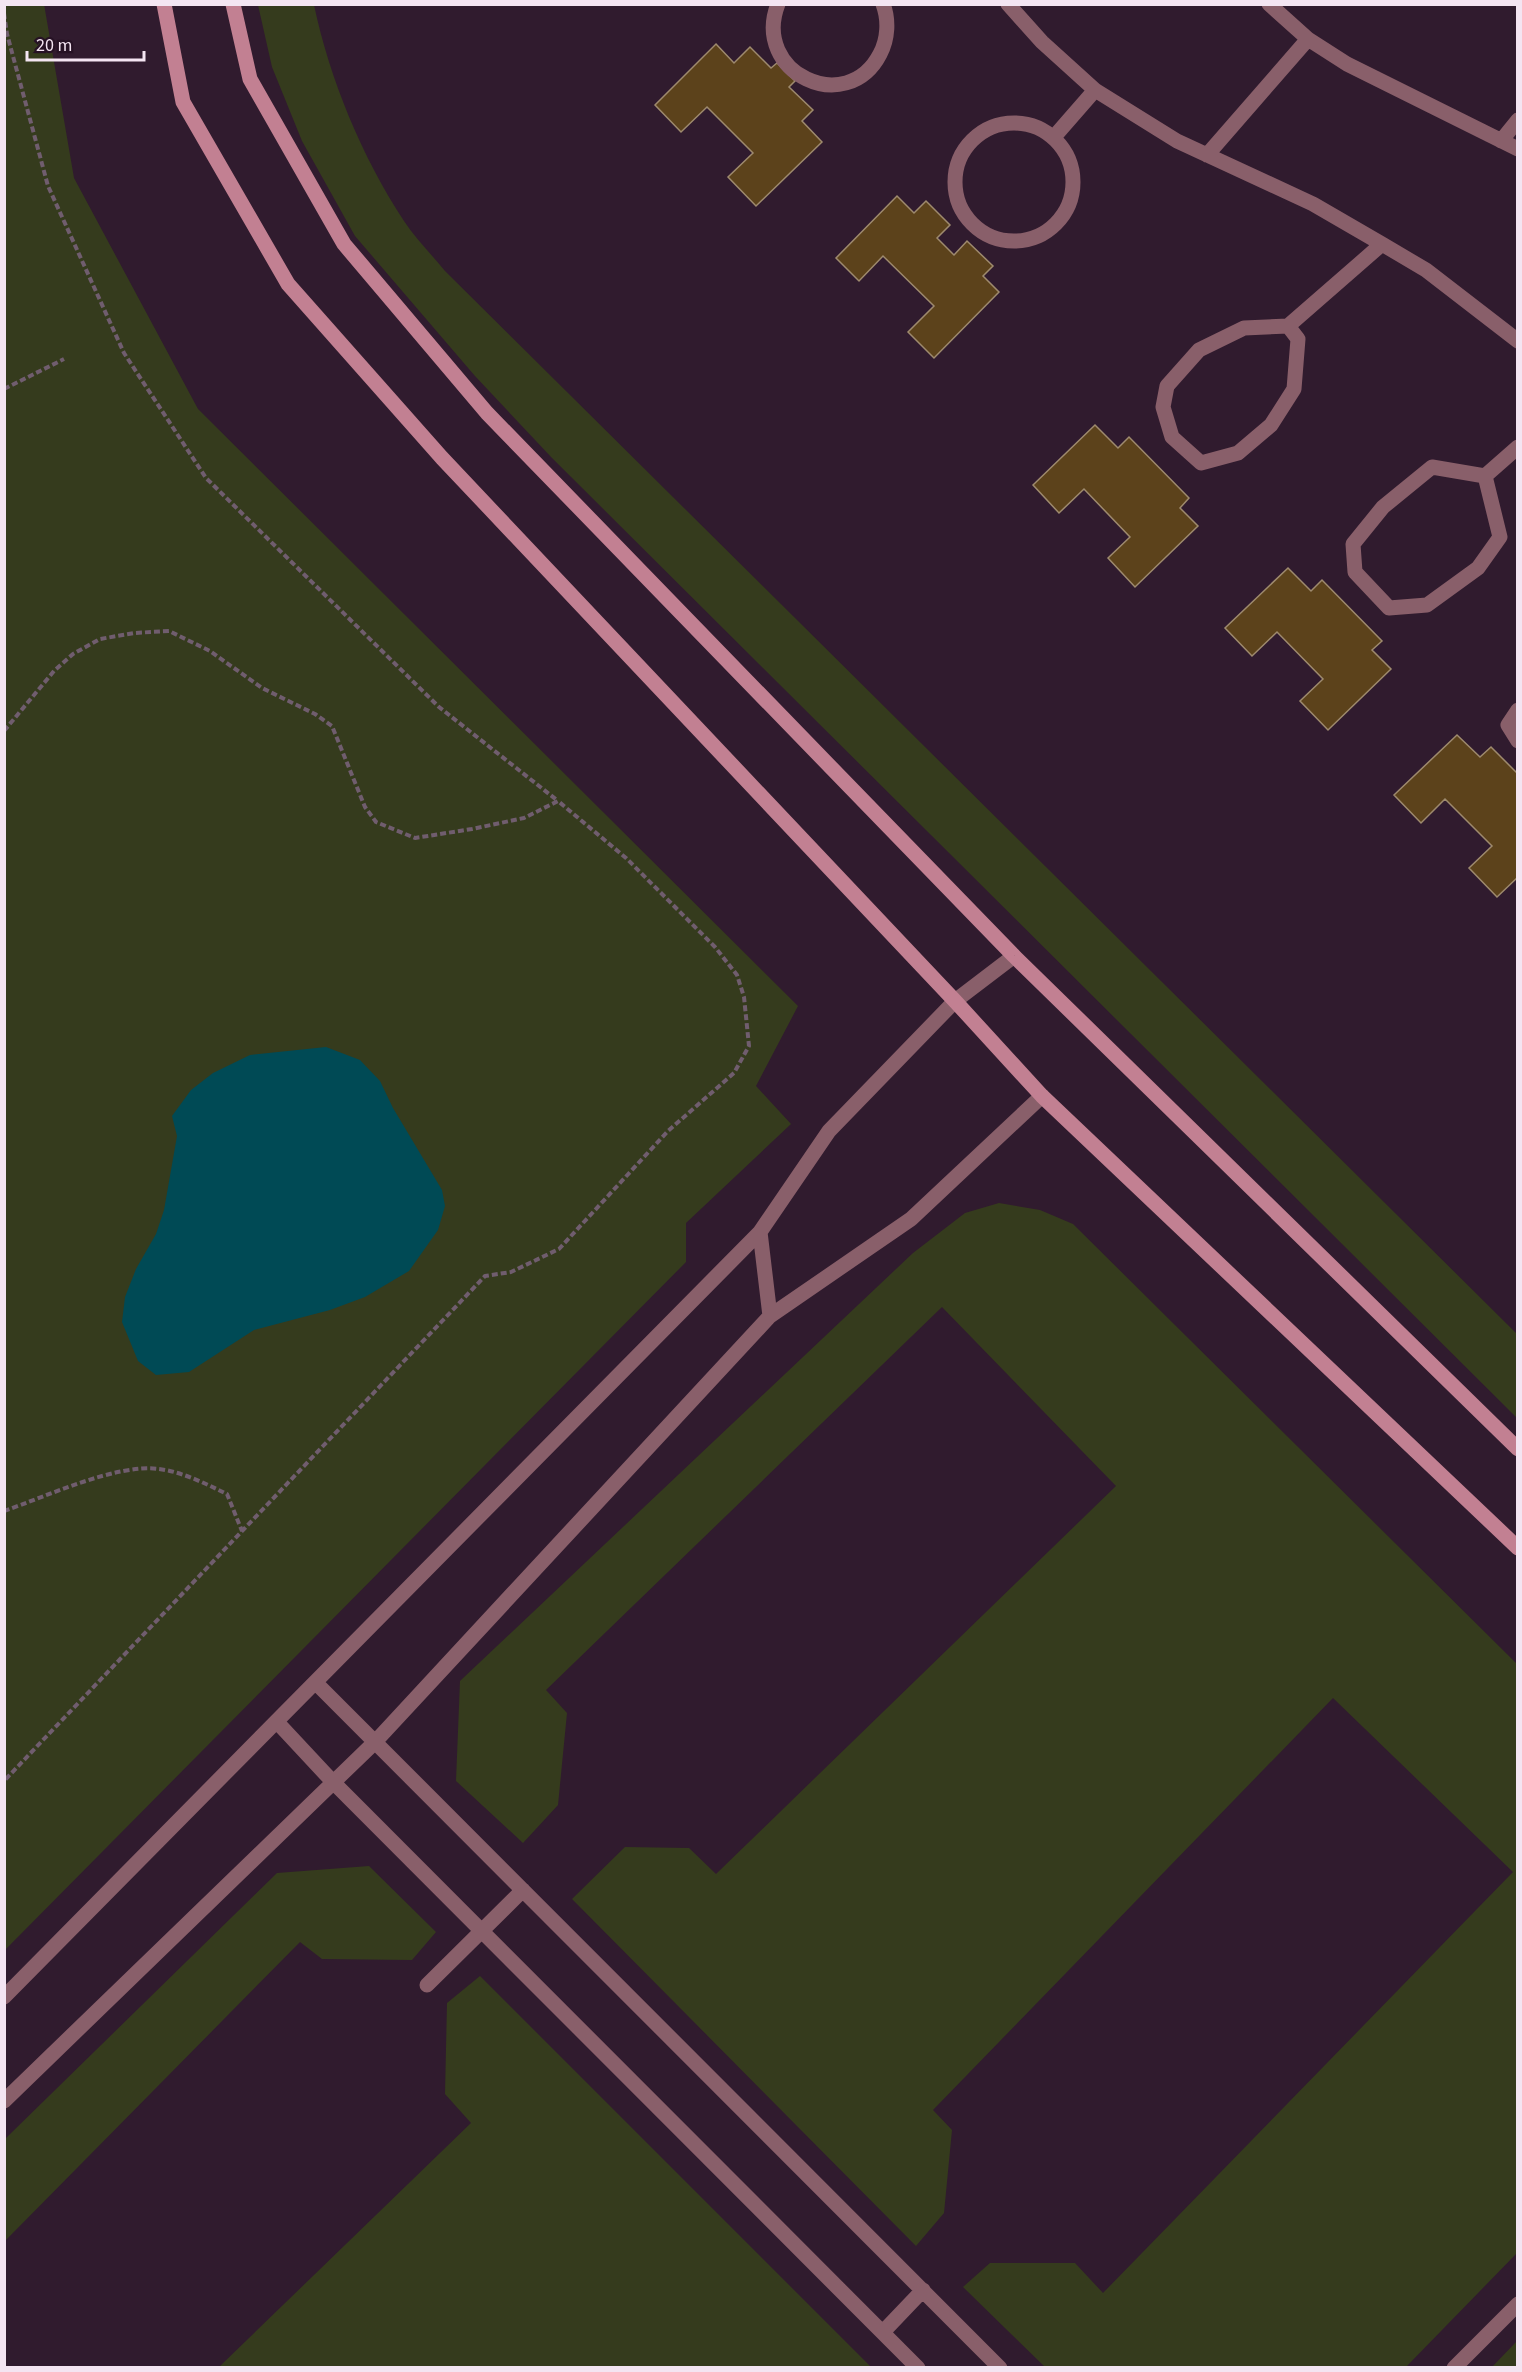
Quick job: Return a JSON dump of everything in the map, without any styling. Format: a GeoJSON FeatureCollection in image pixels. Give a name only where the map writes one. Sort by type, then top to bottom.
{"type":"FeatureCollection","features":[{"type":"Feature","properties":{"kind":"main road"},"geometry":{"type":"LineString","coordinates":[[164,4],[183,102],[288,284],[442,458],[1042,1096],[1518,1548]]}},
{"type":"Feature","properties":{"kind":"main road"},"geometry":{"type":"LineString","coordinates":[[233,4],[250,79],[344,244],[487,413],[1014,956],[1518,1449]]}},
{"type":"Feature","properties":{"kind":"lane"},"geometry":{"type":"LineString","coordinates":[[778,4],[773,16],[773,34],[778,52],[789,68],[805,80],[824,85],[843,83],[861,76],[876,63],[885,45],[888,26],[883,4]]}},
{"type":"Feature","properties":{"kind":"lane"},"geometry":{"type":"LineString","coordinates":[[1008,4],[1042,42],[1095,90],[1177,141],[1313,204],[1426,270],[1518,341]]}},
{"type":"Feature","properties":{"kind":"lane"},"geometry":{"type":"LineString","coordinates":[[1269,4],[1308,39],[1347,64],[1518,148]]}},
{"type":"Feature","properties":{"kind":"lane"},"geometry":{"type":"LineString","coordinates":[[1207,155],[1308,39]]}},
{"type":"Feature","properties":{"kind":"lane"},"geometry":{"type":"LineString","coordinates":[[1054,137],[1095,90]]}},
{"type":"Feature","properties":{"kind":"lane"},"geometry":{"type":"LineString","coordinates":[[1501,141],[1518,120]]}},
{"type":"Feature","properties":{"kind":"lane"},"geometry":{"type":"LineString","coordinates":[[1018,122],[1037,127],[1054,137],[1067,153],[1073,170],[1074,190],[1068,208],[1057,224],[1041,236],[1022,241],[1003,241],[985,234],[969,222],[959,206],[954,186],[957,166],[965,148],[979,133],[998,124],[1018,122]]}},
{"type":"Feature","properties":{"kind":"lane"},"geometry":{"type":"LineString","coordinates":[[1288,326],[1298,339],[1294,389],[1271,424],[1238,453],[1201,463],[1172,437],[1163,407],[1167,386],[1199,350],[1244,328],[1288,326],[1382,244]]}},
{"type":"Feature","properties":{"kind":"lane"},"geometry":{"type":"LineString","coordinates":[[1485,476],[1518,447]]}},
{"type":"Feature","properties":{"kind":"lane"},"geometry":{"type":"LineString","coordinates":[[1432,467],[1485,476],[1500,537],[1478,568],[1427,605],[1389,609],[1354,572],[1353,544],[1383,507],[1432,467]]}},
{"type":"Feature","properties":{"kind":"lane"},"geometry":{"type":"LineString","coordinates":[[1518,710],[1508,725],[1518,741]]}},
{"type":"Feature","properties":{"kind":"lane"},"geometry":{"type":"LineString","coordinates":[[4,1996],[760,1233],[829,1131],[955,1002],[1014,956]]}},
{"type":"Feature","properties":{"kind":"lane"},"geometry":{"type":"LineString","coordinates":[[4,2101],[375,1742],[770,1316],[911,1219],[1042,1096]]}},
{"type":"Feature","properties":{"kind":"lane"},"geometry":{"type":"LineString","coordinates":[[760,1233],[770,1316]]}},
{"type":"Feature","properties":{"kind":"lane"},"geometry":{"type":"LineString","coordinates":[[316,1683],[1000,2367]]}},
{"type":"Feature","properties":{"kind":"lane"},"geometry":{"type":"LineString","coordinates":[[277,1722],[333,1782],[918,2367]]}},
{"type":"Feature","properties":{"kind":"lane"},"geometry":{"type":"LineString","coordinates":[[428,1985],[523,1890]]}},
{"type":"Feature","properties":{"kind":"lane"},"geometry":{"type":"LineString","coordinates":[[883,2332],[923,2290]]}},
{"type":"Feature","properties":{"kind":"lane"},"geometry":{"type":"LineString","coordinates":[[1454,2367],[1518,2304]]}},
{"type":"Feature","properties":{"kind":"path"},"geometry":{"type":"LineString","coordinates":[[4,13],[7,34],[48,186],[124,353],[206,478],[439,707],[626,858],[715,947],[737,975],[744,997],[749,1046],[734,1073],[668,1131],[559,1249],[511,1272],[485,1276],[4,1781]]}},
{"type":"Feature","properties":{"kind":"path"},"geometry":{"type":"LineString","coordinates":[[4,389],[64,358]]}},
{"type":"Feature","properties":{"kind":"path"},"geometry":{"type":"LineString","coordinates":[[4,731],[54,671],[73,654],[100,639],[134,633],[169,632],[210,651],[262,687],[315,714],[332,726],[365,807],[376,822],[415,838],[524,818],[558,801]]}},
{"type":"Feature","properties":{"kind":"path"},"geometry":{"type":"LineString","coordinates":[[4,1511],[98,1478],[131,1469],[158,1469],[196,1480],[228,1494],[242,1531]]}},
{"type":"Feature","properties":{"kind":"green space"},"geometry":{"type":"Polygon","coordinates":[[[44,4],[74,178],[198,409],[798,1006],[756,1086],[791,1124],[686,1223],[686,1262],[5,1950],[4,5],[44,4]]]}},
{"type":"Feature","properties":{"kind":"green space"},"geometry":{"type":"Polygon","coordinates":[[[258,5],[314,5],[338,89],[374,171],[404,221],[445,271],[1517,1334],[1517,1418],[552,458],[475,376],[355,236],[302,141],[272,67],[258,5]]]}},
{"type":"Feature","properties":{"kind":"green space"},"geometry":{"type":"Polygon","coordinates":[[[999,1203],[1040,1210],[1073,1224],[1517,1664],[1517,2253],[1406,2367],[1045,2367],[963,2287],[990,2263],[1075,2263],[1103,2293],[1513,1872],[1333,1698],[933,2110],[952,2130],[944,2213],[916,2246],[572,1899],[625,1847],[689,1848],[716,1874],[1116,1486],[942,1307],[546,1690],[567,1713],[558,1805],[523,1843],[456,1781],[460,1681],[913,1253],[965,1213],[999,1203]]]}},
{"type":"Feature","properties":{"kind":"green space"},"geometry":{"type":"Polygon","coordinates":[[[369,1866],[436,1932],[412,1960],[322,1959],[300,1942],[5,2241],[5,2139],[277,1873],[369,1866]]]}},
{"type":"Feature","properties":{"kind":"green space"},"geometry":{"type":"Polygon","coordinates":[[[480,1976],[871,2367],[219,2367],[471,2123],[445,2094],[447,2003],[480,1976]]]}},
{"type":"Feature","properties":{"kind":"green space"},"geometry":{"type":"Polygon","coordinates":[[[1517,2341],[1517,2367],[1492,2367],[1517,2341]]]}},
{"type":"Feature","properties":{"kind":"water"},"geometry":{"type":"Polygon","coordinates":[[[326,1047],[360,1060],[380,1081],[393,1108],[442,1190],[445,1206],[438,1230],[409,1271],[365,1297],[330,1310],[254,1330],[189,1372],[156,1375],[138,1361],[122,1322],[125,1297],[136,1269],[156,1234],[164,1210],[177,1136],[172,1116],[191,1090],[213,1073],[250,1055],[326,1047]]]}},
{"type":"Feature","properties":{"kind":"building"},"geometry":{"type":"Polygon","coordinates":[[[716,44],[734,63],[750,47],[771,68],[777,63],[795,81],[789,87],[813,110],[802,121],[822,142],[756,206],[728,177],[753,153],[707,107],[681,132],[655,105],[716,44]]]}},
{"type":"Feature","properties":{"kind":"building"},"geometry":{"type":"Polygon","coordinates":[[[897,196],[914,213],[926,201],[950,225],[937,238],[954,255],[967,241],[993,266],[983,276],[999,292],[934,358],[908,332],[934,306],[883,256],[859,281],[836,258],[897,196]]]}},
{"type":"Feature","properties":{"kind":"building"},"geometry":{"type":"Polygon","coordinates":[[[1095,425],[1118,448],[1129,437],[1189,498],[1180,508],[1198,526],[1135,587],[1108,558],[1130,537],[1084,489],[1059,513],[1033,485],[1095,425]]]}},
{"type":"Feature","properties":{"kind":"building"},"geometry":{"type":"Polygon","coordinates":[[[1288,568],[1311,591],[1322,580],[1382,641],[1372,650],[1391,669],[1328,730],[1300,701],[1323,679],[1277,632],[1252,656],[1225,628],[1288,568]]]}},
{"type":"Feature","properties":{"kind":"building"},"geometry":{"type":"Polygon","coordinates":[[[1457,735],[1480,757],[1491,747],[1518,774],[1518,877],[1497,897],[1469,868],[1492,846],[1445,799],[1421,823],[1394,795],[1457,735]]]}}]}
